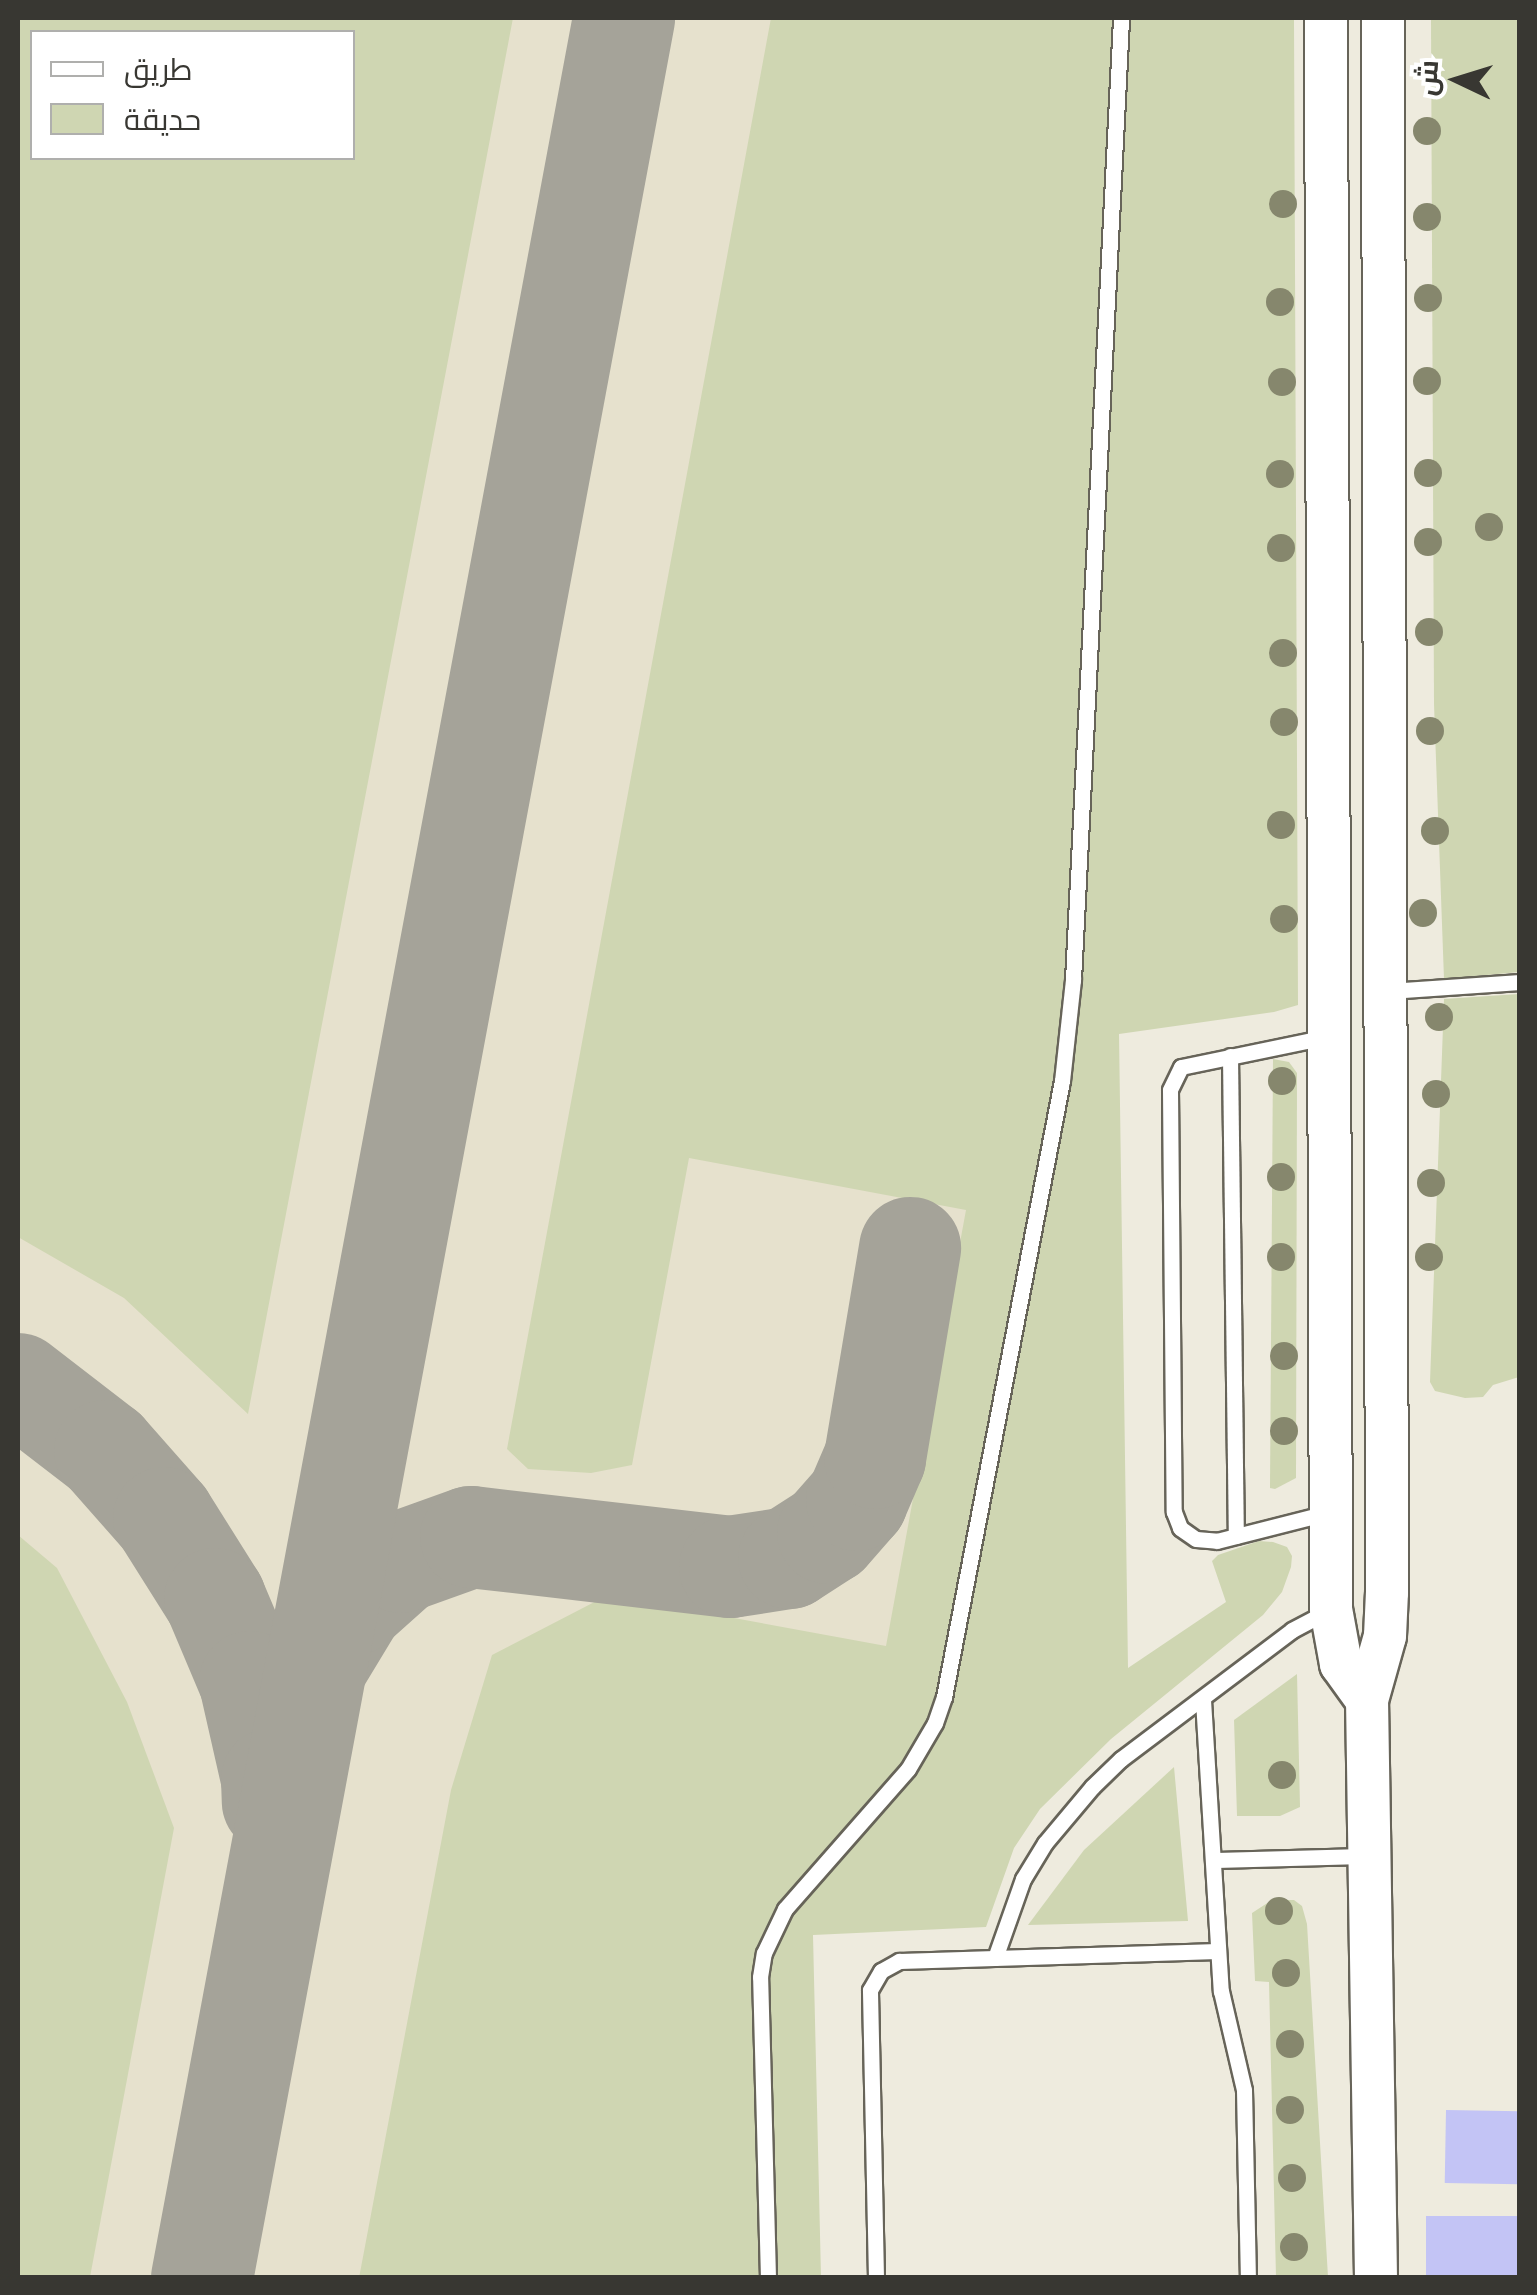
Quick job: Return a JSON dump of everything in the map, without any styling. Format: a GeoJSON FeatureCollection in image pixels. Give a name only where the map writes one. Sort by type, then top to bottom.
{"type":"FeatureCollection","features":[{"type":"Feature","properties":{"kind":"street"},"geometry":{"type":"LineString","coordinates":[[1326,18],[1331,1609],[1341,1664],[1367,1700]]}},
{"type":"Feature","properties":{"kind":"street"},"geometry":{"type":"LineString","coordinates":[[1376,2278],[1367,1700],[1383,1647],[1387,1614],[1384,18]]}},
{"type":"Feature","properties":{"kind":"lane"},"geometry":{"type":"LineString","coordinates":[[768,2278],[760,1978],[764,1953],[785,1909],[908,1769],[940,1710],[1062,1082],[1073,980],[1121,18]]}},
{"type":"Feature","properties":{"kind":"lane"},"geometry":{"type":"LineString","coordinates":[[1386,992],[1520,982]]}},
{"type":"Feature","properties":{"kind":"lane"},"geometry":{"type":"LineString","coordinates":[[1328,1036],[1181,1067],[1170,1090],[1174,1512],[1180,1528],[1196,1539],[1236,1536],[1330,1512]]}},
{"type":"Feature","properties":{"kind":"lane"},"geometry":{"type":"LineString","coordinates":[[1230,1056],[1236,1536]]}},
{"type":"Feature","properties":{"kind":"lane"},"geometry":{"type":"LineString","coordinates":[[996,1958],[1023,1879],[1066,1816],[1122,1759],[1292,1630],[1331,1609]]}},
{"type":"Feature","properties":{"kind":"lane"},"geometry":{"type":"LineString","coordinates":[[1204,1700],[1220,1991],[1244,2090],[1248,2278]]}},
{"type":"Feature","properties":{"kind":"lane"},"geometry":{"type":"LineString","coordinates":[[1214,1860],[1367,1856]]}},
{"type":"Feature","properties":{"kind":"lane"},"geometry":{"type":"LineString","coordinates":[[876,2278],[870,1990],[881,1971],[899,1960],[1218,1951]]}},
{"type":"Feature","properties":{"kind":"shaded area"},"geometry":{"type":"Polygon","coordinates":[[[18,18],[1149,18],[1097,1028],[798,1926],[784,2277],[18,2277],[18,18]]]}},
{"type":"Feature","properties":{"kind":"green space"},"geometry":{"type":"Polygon","coordinates":[[[18,18],[513,18],[248,1414],[124,1298],[18,1237],[18,18]]]}},
{"type":"Feature","properties":{"kind":"green space"},"geometry":{"type":"Polygon","coordinates":[[[771,18],[1294,18],[1298,1005],[1274,1012],[1119,1034],[1128,1668],[1226,1602],[1212,1561],[1218,1555],[1259,1541],[1273,1542],[1287,1547],[1292,1556],[1291,1567],[1282,1592],[1263,1615],[1111,1739],[1040,1809],[1014,1848],[986,1927],[813,1935],[821,2277],[359,2278],[451,1790],[492,1655],[608,1595],[886,1646],[966,1210],[689,1158],[632,1465],[591,1473],[528,1469],[507,1449],[771,18]]]}},
{"type":"Feature","properties":{"kind":"green space"},"geometry":{"type":"Polygon","coordinates":[[[1431,18],[1520,18],[1519,972],[1444,979],[1434,704],[1431,18]]]}},
{"type":"Feature","properties":{"kind":"green space"},"geometry":{"type":"Polygon","coordinates":[[[1519,994],[1519,1377],[1493,1385],[1483,1397],[1465,1398],[1435,1391],[1430,1382],[1444,999],[1519,994]]]}},
{"type":"Feature","properties":{"kind":"green space"},"geometry":{"type":"Polygon","coordinates":[[[1273,1059],[1289,1062],[1297,1073],[1296,1478],[1275,1489],[1270,1488],[1273,1059]]]}},
{"type":"Feature","properties":{"kind":"green space"},"geometry":{"type":"Polygon","coordinates":[[[18,1535],[57,1568],[127,1702],[174,1828],[90,2277],[18,2277],[18,1535]]]}},
{"type":"Feature","properties":{"kind":"green space"},"geometry":{"type":"Polygon","coordinates":[[[1297,1674],[1300,1807],[1280,1816],[1237,1816],[1234,1720],[1297,1674]]]}},
{"type":"Feature","properties":{"kind":"green space"},"geometry":{"type":"Polygon","coordinates":[[[1174,1767],[1188,1921],[1028,1925],[1084,1850],[1174,1767]]]}},
{"type":"Feature","properties":{"kind":"green space"},"geometry":{"type":"Polygon","coordinates":[[[1272,1900],[1294,1900],[1302,1906],[1307,1924],[1328,2277],[1276,2277],[1269,1982],[1255,1981],[1252,1913],[1272,1900]]]}},
{"type":"Feature","properties":{"kind":"building"},"geometry":{"type":"Polygon","coordinates":[[[1446,2110],[1520,2111],[1519,2184],[1445,2183],[1446,2110]]]}},
{"type":"Feature","properties":{"kind":"building"},"geometry":{"type":"Polygon","coordinates":[[[1426,2216],[1520,2216],[1520,2276],[1426,2276],[1426,2216]]]}},
{"type":"Feature","properties":{"kind":"taxiway"},"geometry":{"type":"LineString","coordinates":[[202,2278],[624,18]]}},
{"type":"Feature","properties":{"kind":"taxiway"},"geometry":{"type":"LineString","coordinates":[[317,1665],[354,1604],[401,1562],[471,1537],[730,1567],[789,1558],[828,1533],[857,1500],[875,1458],[910,1248]]}},
{"type":"Feature","properties":{"kind":"taxiway"},"geometry":{"type":"LineString","coordinates":[[18,1384],[105,1451],[164,1518],[215,1599],[250,1682],[272,1779],[273,1802]]}}]}
